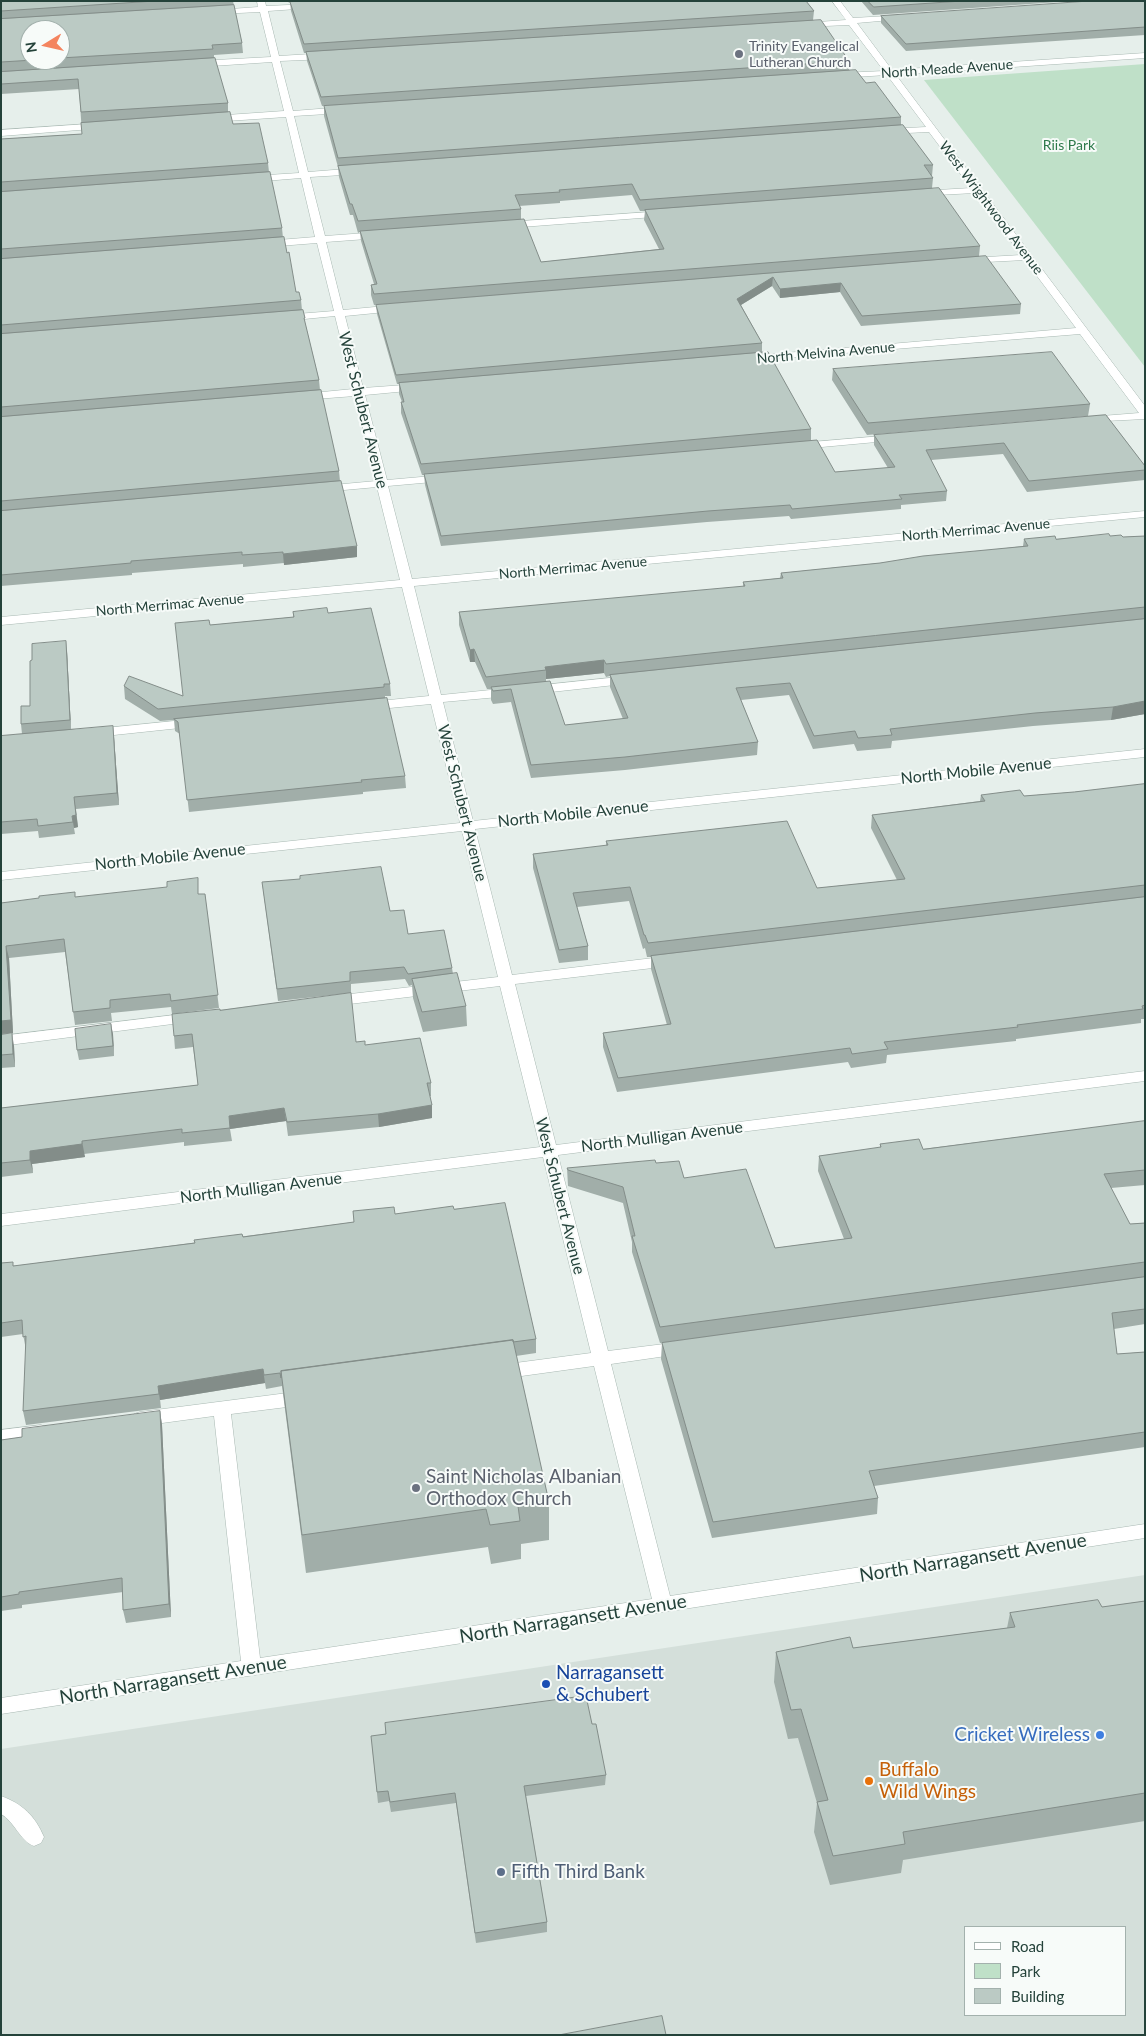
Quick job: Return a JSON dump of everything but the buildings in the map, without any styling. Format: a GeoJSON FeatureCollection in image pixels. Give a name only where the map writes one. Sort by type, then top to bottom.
{"type":"FeatureCollection","features":[{"type":"Feature","properties":{"kind":"street","name":"West Wrightwood Avenue"},"geometry":{"type":"LineString","coordinates":[[836,1],[1145,415]]}},
{"type":"Feature","properties":{"kind":"street"},"geometry":{"type":"LineString","coordinates":[[204,12],[261,5],[318,5]]}},
{"type":"Feature","properties":{"kind":"street","name":"West Schubert Avenue"},"geometry":{"type":"LineString","coordinates":[[261,5],[662,1605]]}},
{"type":"Feature","properties":{"kind":"street"},"geometry":{"type":"LineString","coordinates":[[797,25],[914,16]]}},
{"type":"Feature","properties":{"kind":"street","name":"North Meade Avenue"},"geometry":{"type":"LineString","coordinates":[[834,76],[1145,55]]}},
{"type":"Feature","properties":{"kind":"street"},"geometry":{"type":"LineString","coordinates":[[187,65],[334,56]]}},
{"type":"Feature","properties":{"kind":"street"},"geometry":{"type":"LineString","coordinates":[[199,120],[358,109]]}},
{"type":"Feature","properties":{"kind":"street"},"geometry":{"type":"LineString","coordinates":[[1,133],[110,126]]}},
{"type":"Feature","properties":{"kind":"street"},"geometry":{"type":"LineString","coordinates":[[882,132],[932,129]]}},
{"type":"Feature","properties":{"kind":"street"},"geometry":{"type":"LineString","coordinates":[[245,179],[374,170]]}},
{"type":"Feature","properties":{"kind":"street"},"geometry":{"type":"LineString","coordinates":[[908,195],[977,190]]}},
{"type":"Feature","properties":{"kind":"street"},"geometry":{"type":"LineString","coordinates":[[500,226],[679,212]]}},
{"type":"Feature","properties":{"kind":"street"},"geometry":{"type":"LineString","coordinates":[[253,245],[390,234]]}},
{"type":"Feature","properties":{"kind":"street"},"geometry":{"type":"LineString","coordinates":[[958,262],[1027,257]]}},
{"type":"Feature","properties":{"kind":"street"},"geometry":{"type":"LineString","coordinates":[[269,319],[408,308]]}},
{"type":"Feature","properties":{"kind":"street","name":"North Melvina Avenue"},"geometry":{"type":"LineString","coordinates":[[735,360],[1082,331]]}},
{"type":"Feature","properties":{"kind":"street"},"geometry":{"type":"LineString","coordinates":[[289,398],[428,386]]}},
{"type":"Feature","properties":{"kind":"street"},"geometry":{"type":"LineString","coordinates":[[1075,422],[1145,415]]}},
{"type":"Feature","properties":{"kind":"street"},"geometry":{"type":"LineString","coordinates":[[788,447],[907,437]]}},
{"type":"Feature","properties":{"kind":"street"},"geometry":{"type":"LineString","coordinates":[[313,490],[451,477]]}},
{"type":"Feature","properties":{"kind":"street","name":"North Merrimac Avenue"},"geometry":{"type":"LineString","coordinates":[[1,621],[1145,514]]}},
{"type":"Feature","properties":{"kind":"street"},"geometry":{"type":"LineString","coordinates":[[357,708],[643,678]]}},
{"type":"Feature","properties":{"kind":"street"},"geometry":{"type":"LineString","coordinates":[[80,734],[209,722]]}},
{"type":"Feature","properties":{"kind":"street","name":"North Mobile Avenue"},"geometry":{"type":"LineString","coordinates":[[1,876],[1145,752]]}},
{"type":"Feature","properties":{"kind":"street"},"geometry":{"type":"LineString","coordinates":[[318,1003],[683,959]]}},
{"type":"Feature","properties":{"kind":"street"},"geometry":{"type":"LineString","coordinates":[[1,1041],[209,1016]]}},
{"type":"Feature","properties":{"kind":"street","name":"North Mulligan Avenue"},"geometry":{"type":"LineString","coordinates":[[1,1220],[1145,1076]]}},
{"type":"Feature","properties":{"kind":"street"},"geometry":{"type":"LineString","coordinates":[[484,1374],[700,1345]]}},
{"type":"Feature","properties":{"kind":"street"},"geometry":{"type":"LineString","coordinates":[[126,1421],[319,1396]]}},
{"type":"Feature","properties":{"kind":"street"},"geometry":{"type":"LineString","coordinates":[[222,1409],[251,1668]]}},
{"type":"Feature","properties":{"kind":"street"},"geometry":{"type":"LineString","coordinates":[[1,1437],[59,1430]]}},
{"type":"Feature","properties":{"kind":"street","name":"North Narragansett Avenue"},"geometry":{"type":"LineString","coordinates":[[1,1706],[1145,1531]]}},
{"type":"Feature","properties":{"kind":"street"},"geometry":{"type":"LineString","coordinates":[[1,1805],[10,1808],[23,1818],[34,1837]]}},
{"type":"Feature","properties":{"kind":"shaded area"},"geometry":{"type":"Polygon","coordinates":[[[1145,1575],[1145,2035],[1,2035],[1,1749],[1145,1575]]]}},
{"type":"Feature","properties":{"kind":"green space","name":"Riis Park"},"geometry":{"type":"Polygon","coordinates":[[[1145,64],[1145,367],[924,80],[1145,64]]]}},
{"type":"Feature","properties":{"kind":"place","name":"Trinity Evangelical Lutheran Church"},"geometry":{"type":"Point","coordinates":[739,54]}},
{"type":"Feature","properties":{"kind":"place","name":"Saint Nicholas Albanian Orthodox Church"},"geometry":{"type":"Point","coordinates":[416,1488]}},
{"type":"Feature","properties":{"kind":"place","name":"Narragansett & Schubert"},"geometry":{"type":"Point","coordinates":[546,1684]}},
{"type":"Feature","properties":{"kind":"place","name":"Cricket Wireless"},"geometry":{"type":"Point","coordinates":[1100,1735]}},
{"type":"Feature","properties":{"kind":"place","name":"Buffalo Wild Wings"},"geometry":{"type":"Point","coordinates":[869,1781]}},
{"type":"Feature","properties":{"kind":"place","name":"Fifth Third Bank"},"geometry":{"type":"Point","coordinates":[501,1872]}}]}
